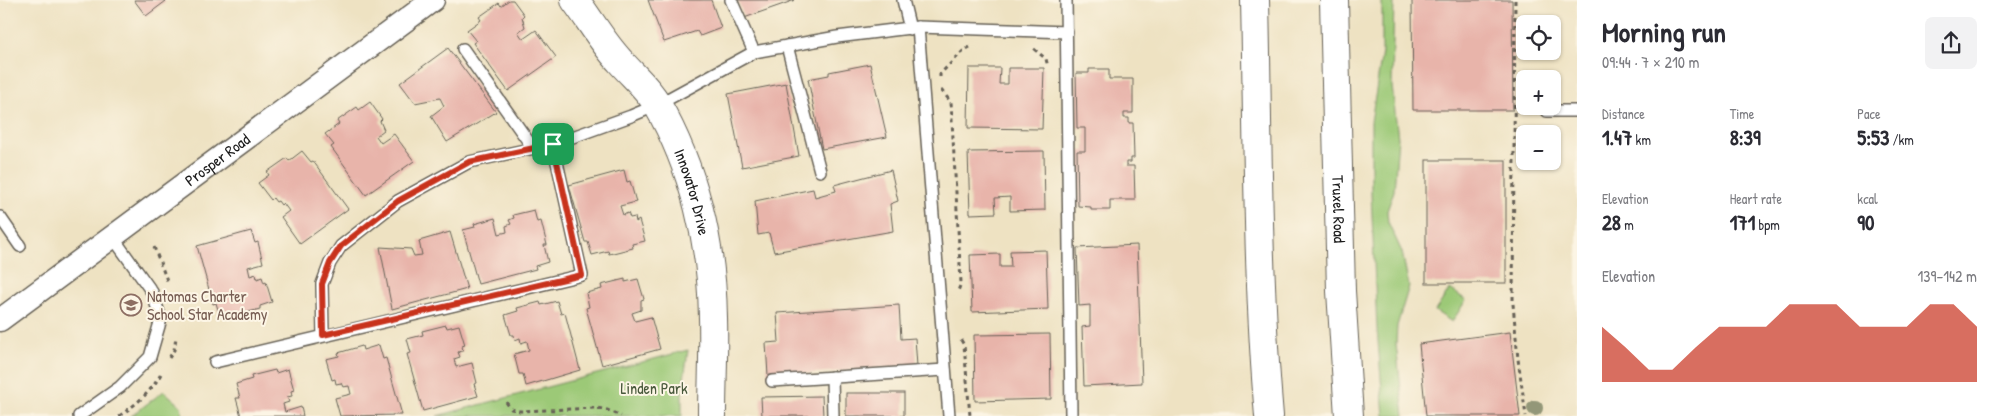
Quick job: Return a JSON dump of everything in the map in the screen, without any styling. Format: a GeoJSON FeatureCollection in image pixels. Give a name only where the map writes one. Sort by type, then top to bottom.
{"type":"FeatureCollection","features":[{"type":"Feature","properties":{"kind":"main road","name":"Innovator Drive"},"geometry":{"type":"LineString","coordinates":[[576,0],[619,60],[645,86],[657,105],[690,174],[698,205],[710,274],[714,317],[712,416]]}},
{"type":"Feature","properties":{"kind":"main road"},"geometry":{"type":"LineString","coordinates":[[1255,0],[1261,265],[1265,370],[1269,416]]}},
{"type":"Feature","properties":{"kind":"main road","name":"Truxel Road"},"geometry":{"type":"LineString","coordinates":[[1334,0],[1341,291],[1349,416]]}},
{"type":"Feature","properties":{"kind":"street","name":"Prosper Road"},"geometry":{"type":"LineString","coordinates":[[0,320],[433,0]]}},
{"type":"Feature","properties":{"kind":"lane"},"geometry":{"type":"LineString","coordinates":[[731,0],[754,52]]}},
{"type":"Feature","properties":{"kind":"lane"},"geometry":{"type":"LineString","coordinates":[[903,0],[914,28],[948,416]]}},
{"type":"Feature","properties":{"kind":"lane"},"geometry":{"type":"LineString","coordinates":[[1066,0],[1071,416]]}},
{"type":"Feature","properties":{"kind":"lane"},"geometry":{"type":"LineString","coordinates":[[323,335],[322,284],[330,263],[341,246],[398,201],[469,162],[553,144],[632,116],[657,105],[754,52],[837,37],[914,28],[1067,32]]}},
{"type":"Feature","properties":{"kind":"lane"},"geometry":{"type":"LineString","coordinates":[[787,46],[820,171]]}},
{"type":"Feature","properties":{"kind":"lane"},"geometry":{"type":"LineString","coordinates":[[463,49],[533,148]]}},
{"type":"Feature","properties":{"kind":"lane"},"geometry":{"type":"LineString","coordinates":[[1561,111],[1577,111]]}},
{"type":"Feature","properties":{"kind":"lane"},"geometry":{"type":"LineString","coordinates":[[215,362],[582,275],[553,144]]}},
{"type":"Feature","properties":{"kind":"lane"},"geometry":{"type":"LineString","coordinates":[[0,217],[20,246]]}},
{"type":"Feature","properties":{"kind":"lane"},"geometry":{"type":"LineString","coordinates":[[79,416],[120,387],[150,357],[162,319],[152,292],[112,236]]}},
{"type":"Feature","properties":{"kind":"lane"},"geometry":{"type":"LineString","coordinates":[[772,381],[945,370]]}},
{"type":"Feature","properties":{"kind":"lane"},"geometry":{"type":"LineString","coordinates":[[832,377],[834,416]]}},
{"type":"Feature","properties":{"kind":"path"},"geometry":{"type":"LineString","coordinates":[[1515,0],[1513,304],[1526,416]]}},
{"type":"Feature","properties":{"kind":"path"},"geometry":{"type":"LineString","coordinates":[[940,81],[940,74],[963,51],[978,43]]}},
{"type":"Feature","properties":{"kind":"path"},"geometry":{"type":"LineString","coordinates":[[1031,47],[1046,59],[1050,74]]}},
{"type":"Feature","properties":{"kind":"path"},"geometry":{"type":"LineString","coordinates":[[939,88],[951,102],[961,283],[958,292]]}},
{"type":"Feature","properties":{"kind":"path"},"geometry":{"type":"LineString","coordinates":[[960,338],[964,345],[970,416]]}},
{"type":"Feature","properties":{"kind":"path"},"geometry":{"type":"LineString","coordinates":[[506,402],[511,409],[520,411],[597,408],[621,416]]}},
{"type":"Feature","properties":{"kind":"green space"},"geometry":{"type":"Polygon","coordinates":[[[1382,0],[1394,0],[1392,86],[1398,138],[1394,191],[1387,211],[1388,222],[1402,252],[1409,286],[1397,326],[1396,344],[1404,416],[1384,416],[1377,329],[1371,193],[1371,122],[1382,52],[1382,0]]]}},
{"type":"Feature","properties":{"kind":"green space"},"geometry":{"type":"Polygon","coordinates":[[[1450,289],[1466,300],[1452,322],[1435,311],[1450,289]]]}},
{"type":"Feature","properties":{"kind":"green space","name":"Linden Park"},"geometry":{"type":"Polygon","coordinates":[[[688,350],[682,394],[682,416],[437,416],[688,350]]]}},
{"type":"Feature","properties":{"kind":"green space"},"geometry":{"type":"Polygon","coordinates":[[[164,391],[181,406],[183,416],[131,416],[164,391]]]}},
{"type":"Feature","properties":{"kind":"building"},"geometry":{"type":"Polygon","coordinates":[[[134,0],[165,0],[166,1],[146,16],[134,0]]]}},
{"type":"Feature","properties":{"kind":"building"},"geometry":{"type":"Polygon","coordinates":[[[509,0],[513,0],[524,15],[522,17],[525,27],[518,32],[523,39],[536,30],[556,57],[508,91],[473,43],[476,41],[467,30],[481,20],[479,17],[499,3],[501,6],[509,0]]]}},
{"type":"Feature","properties":{"kind":"building"},"geometry":{"type":"Polygon","coordinates":[[[648,0],[711,0],[721,28],[700,36],[697,31],[664,42],[648,0]]]}},
{"type":"Feature","properties":{"kind":"building"},"geometry":{"type":"Polygon","coordinates":[[[738,0],[795,0],[744,18],[738,0]]]}},
{"type":"Feature","properties":{"kind":"building"},"geometry":{"type":"Polygon","coordinates":[[[1412,0],[1512,0],[1513,110],[1413,110],[1412,0]]]}},
{"type":"Feature","properties":{"kind":"building"},"geometry":{"type":"Polygon","coordinates":[[[448,48],[496,112],[447,142],[431,116],[444,106],[440,98],[415,103],[400,83],[448,48]]]}},
{"type":"Feature","properties":{"kind":"building"},"geometry":{"type":"Polygon","coordinates":[[[870,64],[887,137],[822,149],[808,79],[829,75],[829,72],[870,64]]]}},
{"type":"Feature","properties":{"kind":"building"},"geometry":{"type":"Polygon","coordinates":[[[969,68],[1000,68],[999,84],[1008,84],[1008,68],[1044,68],[1042,129],[968,128],[969,68]]]}},
{"type":"Feature","properties":{"kind":"building"},"geometry":{"type":"Polygon","coordinates":[[[1089,69],[1109,69],[1109,79],[1133,79],[1133,113],[1124,113],[1124,118],[1129,118],[1129,123],[1133,123],[1134,158],[1131,158],[1131,162],[1126,162],[1126,166],[1134,166],[1135,200],[1110,200],[1110,210],[1091,210],[1091,207],[1078,206],[1077,151],[1085,151],[1085,128],[1077,128],[1076,73],[1089,73],[1089,69]]]}},
{"type":"Feature","properties":{"kind":"building"},"geometry":{"type":"Polygon","coordinates":[[[786,83],[799,156],[742,167],[728,94],[786,83]]]}},
{"type":"Feature","properties":{"kind":"building"},"geometry":{"type":"Polygon","coordinates":[[[370,102],[382,119],[380,121],[384,130],[376,136],[381,143],[394,134],[414,161],[366,195],[331,147],[334,145],[325,134],[339,124],[337,121],[357,107],[359,110],[370,102]]]}},
{"type":"Feature","properties":{"kind":"building"},"geometry":{"type":"Polygon","coordinates":[[[302,151],[311,162],[313,161],[348,209],[300,244],[281,217],[289,211],[283,203],[281,205],[273,198],[271,200],[258,183],[269,175],[267,172],[287,158],[289,161],[302,151]]]}},
{"type":"Feature","properties":{"kind":"building"},"geometry":{"type":"Polygon","coordinates":[[[1044,151],[1045,210],[1010,211],[1010,197],[995,198],[996,213],[970,214],[968,152],[1044,151]]]}},
{"type":"Feature","properties":{"kind":"building"},"geometry":{"type":"Polygon","coordinates":[[[1426,160],[1506,160],[1506,283],[1426,283],[1426,160]]]}},
{"type":"Feature","properties":{"kind":"building"},"geometry":{"type":"Polygon","coordinates":[[[624,170],[627,182],[630,181],[636,202],[620,206],[623,215],[628,213],[630,218],[635,217],[636,222],[639,220],[645,241],[632,244],[633,248],[609,254],[608,251],[592,255],[588,242],[585,242],[569,185],[624,170]]]}},
{"type":"Feature","properties":{"kind":"building"},"geometry":{"type":"Polygon","coordinates":[[[891,170],[898,201],[890,204],[893,231],[774,252],[769,233],[758,235],[755,201],[813,189],[815,197],[836,191],[834,185],[891,170]]]}},
{"type":"Feature","properties":{"kind":"building"},"geometry":{"type":"Polygon","coordinates":[[[534,210],[537,222],[541,221],[547,245],[544,245],[548,262],[535,266],[536,269],[478,284],[463,230],[475,227],[474,224],[495,218],[499,234],[507,232],[506,226],[511,224],[509,220],[514,218],[513,215],[534,210]]]}},
{"type":"Feature","properties":{"kind":"building"},"geometry":{"type":"Polygon","coordinates":[[[251,231],[255,243],[258,242],[263,263],[248,267],[250,276],[256,274],[257,279],[262,277],[264,283],[266,282],[272,302],[260,306],[260,309],[237,315],[236,312],[220,316],[216,303],[213,304],[197,246],[251,231]]]}},
{"type":"Feature","properties":{"kind":"building"},"geometry":{"type":"Polygon","coordinates":[[[450,232],[467,289],[392,309],[380,247],[411,249],[414,256],[422,255],[419,241],[450,232]]]}},
{"type":"Feature","properties":{"kind":"building"},"geometry":{"type":"Polygon","coordinates":[[[1137,245],[1142,383],[1084,386],[1082,327],[1090,326],[1090,305],[1079,306],[1077,248],[1137,245]]]}},
{"type":"Feature","properties":{"kind":"building"},"geometry":{"type":"Polygon","coordinates":[[[1046,250],[1048,309],[972,312],[970,255],[1000,254],[1000,267],[1011,267],[1010,251],[1046,250]]]}},
{"type":"Feature","properties":{"kind":"building"},"geometry":{"type":"Polygon","coordinates":[[[625,279],[625,282],[638,279],[644,299],[641,300],[641,310],[632,313],[635,321],[651,317],[660,349],[602,365],[586,308],[589,307],[586,293],[602,289],[601,285],[625,279]]]}},
{"type":"Feature","properties":{"kind":"building"},"geometry":{"type":"Polygon","coordinates":[[[557,301],[561,314],[565,313],[580,370],[526,386],[523,374],[519,374],[514,354],[529,350],[527,341],[521,343],[520,338],[515,340],[514,335],[511,335],[505,315],[518,311],[517,308],[540,302],[541,305],[557,301]]]}},
{"type":"Feature","properties":{"kind":"building"},"geometry":{"type":"Polygon","coordinates":[[[899,305],[901,339],[915,338],[917,366],[768,376],[766,343],[779,342],[777,313],[899,305]]]}},
{"type":"Feature","properties":{"kind":"building"},"geometry":{"type":"Polygon","coordinates":[[[446,325],[447,328],[459,325],[465,345],[462,346],[463,351],[458,352],[460,357],[454,359],[456,367],[472,363],[477,383],[474,384],[478,396],[423,411],[407,354],[411,353],[407,339],[423,335],[422,331],[446,325]]]}},
{"type":"Feature","properties":{"kind":"building"},"geometry":{"type":"Polygon","coordinates":[[[1510,332],[1520,416],[1426,416],[1419,344],[1510,332]]]}},
{"type":"Feature","properties":{"kind":"building"},"geometry":{"type":"Polygon","coordinates":[[[1050,334],[1051,399],[975,401],[974,335],[1050,334]]]}},
{"type":"Feature","properties":{"kind":"building"},"geometry":{"type":"Polygon","coordinates":[[[379,345],[383,359],[386,358],[402,415],[340,416],[335,398],[351,394],[349,386],[343,387],[341,383],[336,384],[335,379],[332,380],[326,359],[339,356],[338,353],[362,346],[363,350],[379,345]]]}},
{"type":"Feature","properties":{"kind":"building"},"geometry":{"type":"Polygon","coordinates":[[[288,369],[294,390],[291,391],[292,396],[287,397],[289,402],[283,404],[285,412],[301,407],[303,416],[241,416],[236,398],[240,398],[236,384],[252,379],[251,376],[275,370],[276,373],[288,369]]]}},
{"type":"Feature","properties":{"kind":"building"},"geometry":{"type":"Polygon","coordinates":[[[846,393],[904,393],[904,416],[846,416],[846,393]]]}},
{"type":"Feature","properties":{"kind":"building"},"geometry":{"type":"Polygon","coordinates":[[[822,396],[823,416],[762,416],[761,397],[822,396]]]}},
{"type":"Feature","properties":{"kind":"place","name":"Natomas Charter School Star Academy"},"geometry":{"type":"Point","coordinates":[131,305]}},
{"type":"Feature","properties":{"kind":"route"},"geometry":{"type":"LineString","coordinates":[[553,144],[582,275],[323,335],[322,284],[330,263],[341,246],[398,201],[469,162],[553,144]]}}]}
